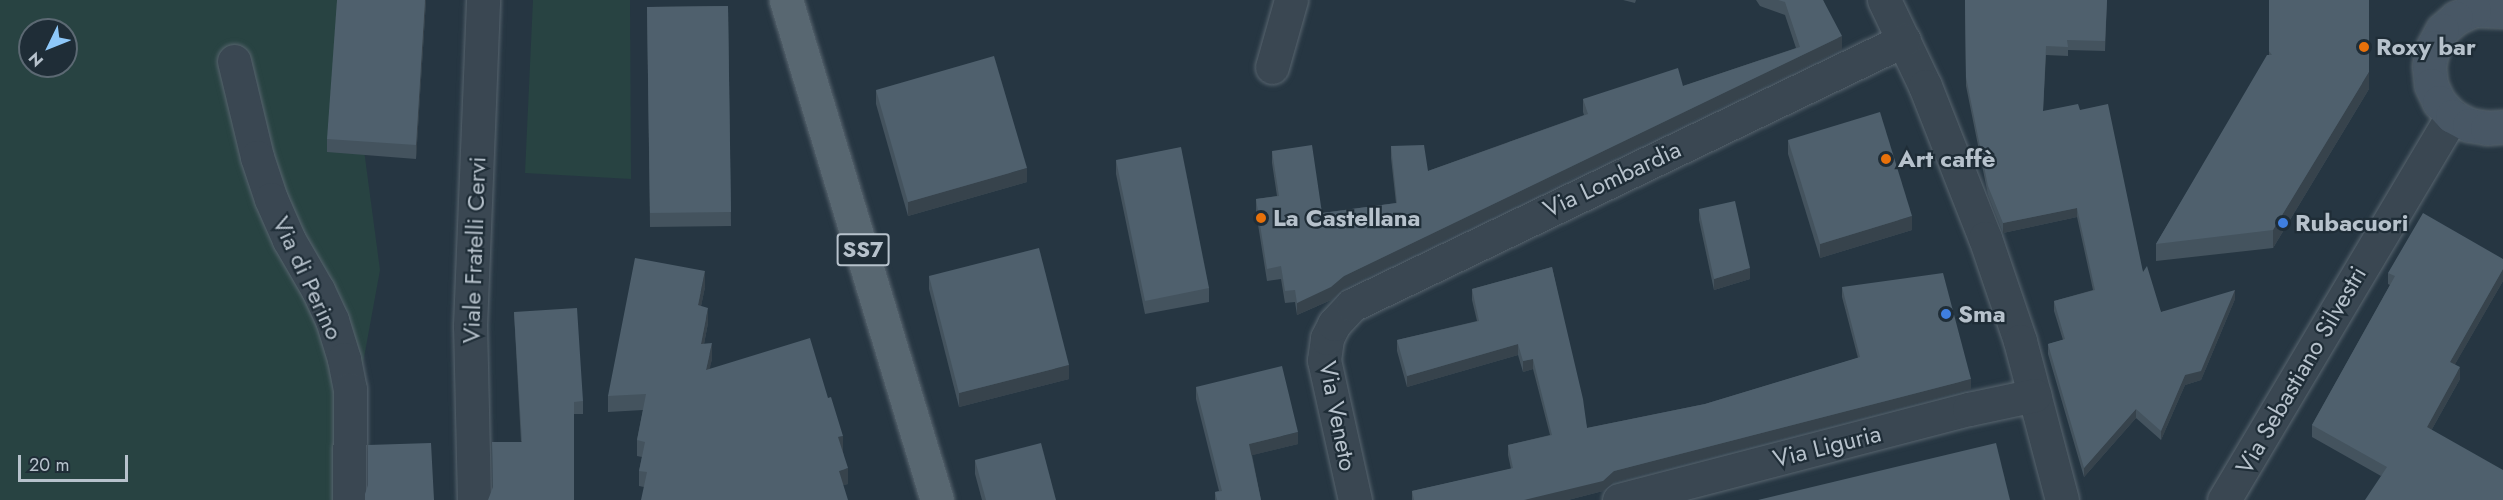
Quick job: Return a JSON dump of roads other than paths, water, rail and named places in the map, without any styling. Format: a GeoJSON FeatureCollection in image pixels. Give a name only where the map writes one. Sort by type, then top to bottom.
{"type":"FeatureCollection","features":[{"type":"Feature","properties":{"kind":"main road","name":"SS7"},"geometry":{"type":"LineString","coordinates":[[786,0],[937,500]]}},
{"type":"Feature","properties":{"kind":"main road"},"geometry":{"type":"LineString","coordinates":[[2503,11],[2474,10],[2456,18],[2442,30],[2433,47],[2429,66],[2431,84],[2439,102],[2452,116],[2469,125],[2487,129],[2503,127]]}},
{"type":"Feature","properties":{"kind":"street","name":"Viale Fratelli Cervi"},"geometry":{"type":"LineString","coordinates":[[474,500],[470,326],[483,0]]}},
{"type":"Feature","properties":{"kind":"street"},"geometry":{"type":"LineString","coordinates":[[1272,67],[1291,0]]}},
{"type":"Feature","properties":{"kind":"street"},"geometry":{"type":"LineString","coordinates":[[1884,0],[1904,40],[1970,195],[2003,289],[2036,395],[2062,500]]}},
{"type":"Feature","properties":{"kind":"street","name":"Via Lombardia"},"geometry":{"type":"LineString","coordinates":[[1330,332],[1345,311],[1370,295],[1904,40]]}},
{"type":"Feature","properties":{"kind":"street","name":"Via di Perino"},"geometry":{"type":"LineString","coordinates":[[234,61],[257,157],[271,199],[322,298],[344,359],[350,389],[349,500]]}},
{"type":"Feature","properties":{"kind":"street","name":"Via Sebastiano Silvestri"},"geometry":{"type":"LineString","coordinates":[[2224,500],[2452,116]]}},
{"type":"Feature","properties":{"kind":"street","name":"Via Veneto"},"geometry":{"type":"LineString","coordinates":[[1330,332],[1325,347],[1324,368],[1355,500]]}},
{"type":"Feature","properties":{"kind":"street","name":"Via Liguria"},"geometry":{"type":"LineString","coordinates":[[1619,500],[1969,409],[2036,395]]}},
{"type":"Feature","properties":{"kind":"place","name":"Roxy bar"},"geometry":{"type":"Point","coordinates":[2364,47]}},
{"type":"Feature","properties":{"kind":"place","name":"Art caffè"},"geometry":{"type":"Point","coordinates":[1886,159]}},
{"type":"Feature","properties":{"kind":"place","name":"La Castellana"},"geometry":{"type":"Point","coordinates":[1261,218]}},
{"type":"Feature","properties":{"kind":"place","name":"Rubacuori"},"geometry":{"type":"Point","coordinates":[2283,223]}},
{"type":"Feature","properties":{"kind":"place","name":"Sma"},"geometry":{"type":"Point","coordinates":[1946,314]}}]}
